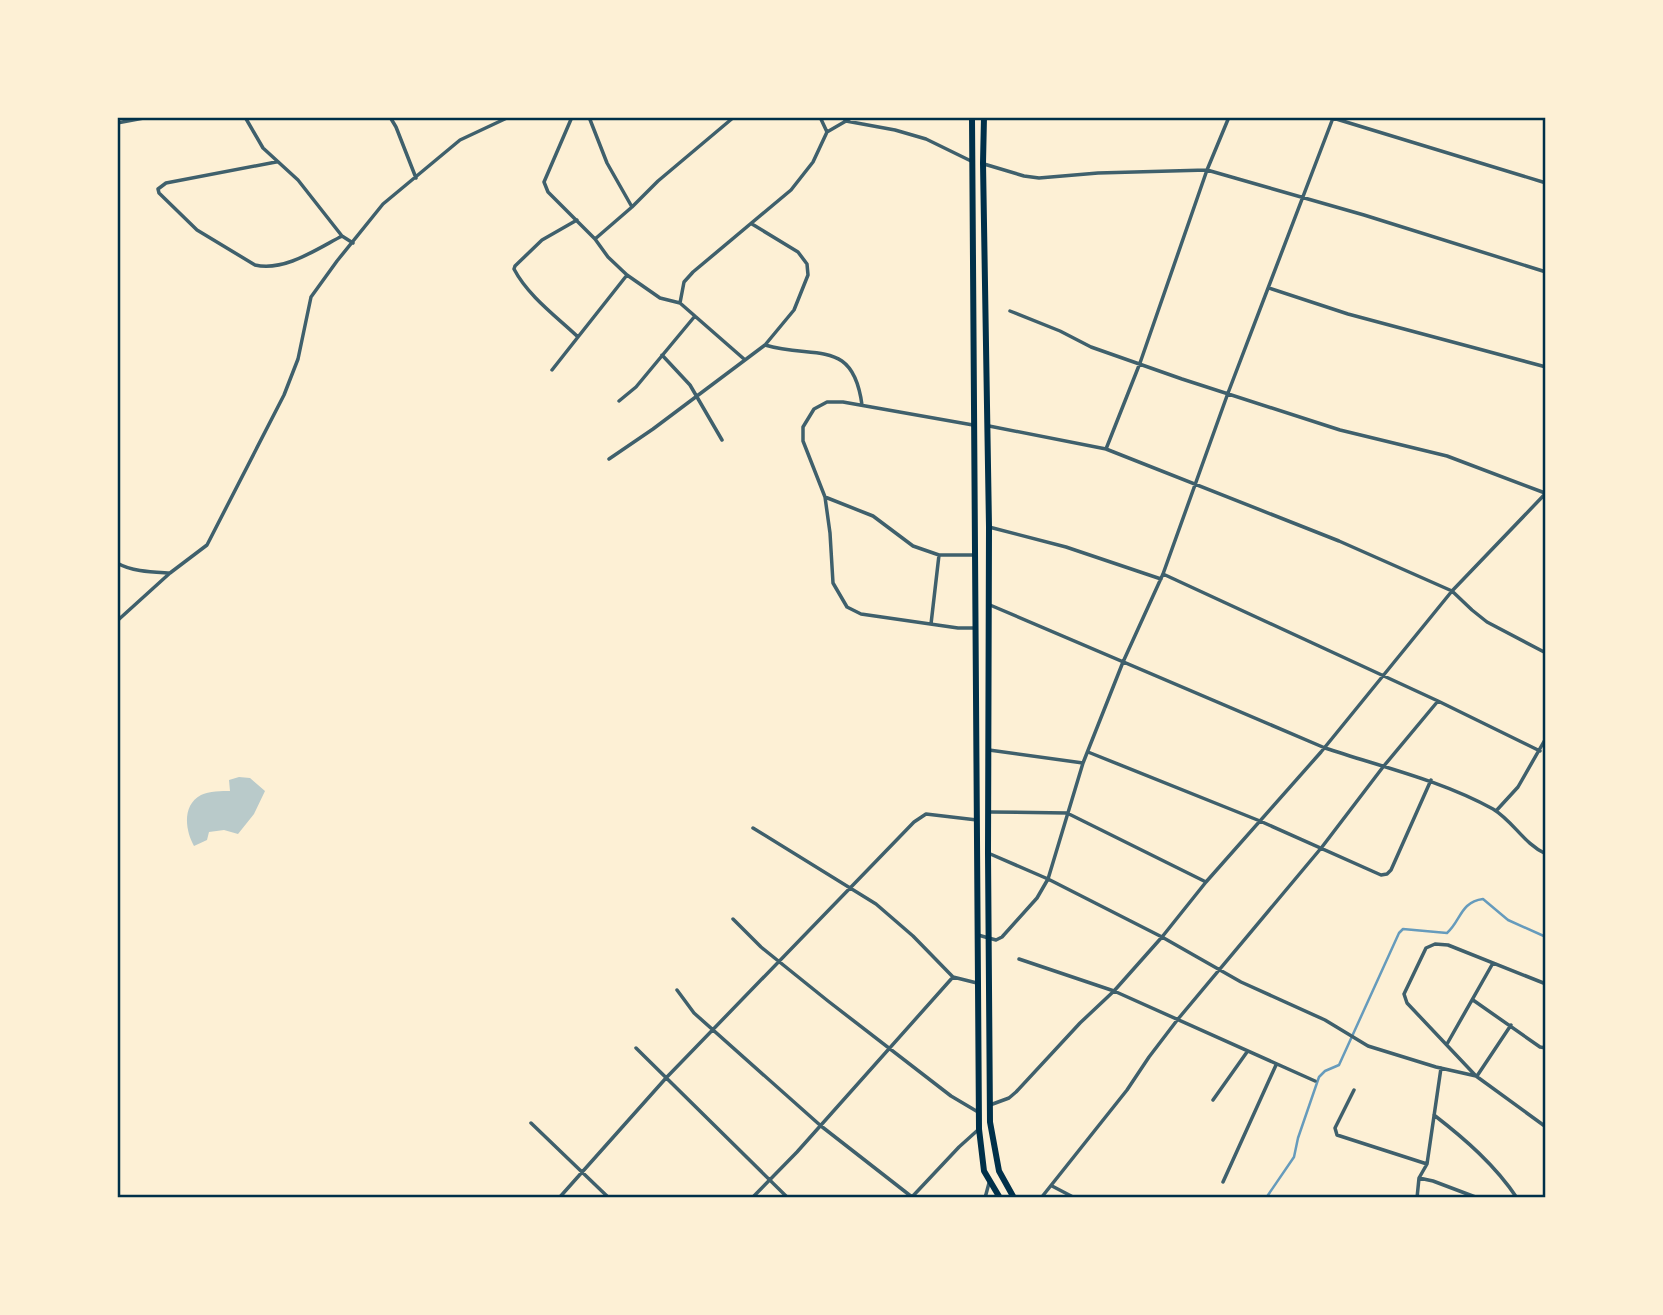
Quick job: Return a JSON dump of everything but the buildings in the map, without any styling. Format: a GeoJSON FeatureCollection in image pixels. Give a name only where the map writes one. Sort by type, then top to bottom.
{"type":"FeatureCollection","features":[{"type":"Feature","properties":{"kind":"main road"},"geometry":{"type":"LineString","coordinates":[[972,117],[978,1112],[981,1158],[989,1181],[1000,1198]]}},
{"type":"Feature","properties":{"kind":"main road"},"geometry":{"type":"LineString","coordinates":[[984,117],[989,515],[990,1105],[995,1156],[999,1171],[1014,1198]]}},
{"type":"Feature","properties":{"kind":"main road"},"geometry":{"type":"LineString","coordinates":[[976,511],[989,515]]}},
{"type":"Feature","properties":{"kind":"street"},"geometry":{"type":"LineString","coordinates":[[117,123],[149,117]]}},
{"type":"Feature","properties":{"kind":"street"},"geometry":{"type":"LineString","coordinates":[[245,117],[263,148],[299,180],[342,236],[353,243]]}},
{"type":"Feature","properties":{"kind":"street"},"geometry":{"type":"LineString","coordinates":[[390,117],[416,178]]}},
{"type":"Feature","properties":{"kind":"street"},"geometry":{"type":"LineString","coordinates":[[117,621],[170,573],[207,545],[284,396],[298,359],[311,297],[383,204],[460,140],[509,117]]}},
{"type":"Feature","properties":{"kind":"street"},"geometry":{"type":"LineString","coordinates":[[572,117],[544,182],[548,192],[628,275],[653,294],[680,303],[744,359]]}},
{"type":"Feature","properties":{"kind":"street"},"geometry":{"type":"LineString","coordinates":[[589,117],[607,163],[632,207]]}},
{"type":"Feature","properties":{"kind":"street"},"geometry":{"type":"LineString","coordinates":[[595,239],[734,117]]}},
{"type":"Feature","properties":{"kind":"street"},"geometry":{"type":"LineString","coordinates":[[820,117],[827,132]]}},
{"type":"Feature","properties":{"kind":"street"},"geometry":{"type":"LineString","coordinates":[[680,303],[684,282],[693,272],[791,190],[813,162],[827,132],[844,119],[853,117]]}},
{"type":"Feature","properties":{"kind":"street"},"geometry":{"type":"LineString","coordinates":[[1106,449],[1140,363],[1207,170],[1229,117]]}},
{"type":"Feature","properties":{"kind":"street"},"geometry":{"type":"LineString","coordinates":[[978,934],[996,940],[1002,937],[1037,898],[1048,879],[1083,763],[1123,662],[1163,574],[1228,393],[1333,117],[1546,183]]}},
{"type":"Feature","properties":{"kind":"street"},"geometry":{"type":"LineString","coordinates":[[844,119],[926,139],[972,162]]}},
{"type":"Feature","properties":{"kind":"street"},"geometry":{"type":"LineString","coordinates":[[276,162],[166,183],[158,189],[197,230],[255,265],[266,267],[283,264],[342,236]]}},
{"type":"Feature","properties":{"kind":"street"},"geometry":{"type":"LineString","coordinates":[[983,163],[1038,178],[1098,173],[1207,170],[1364,215],[1546,272]]}},
{"type":"Feature","properties":{"kind":"street"},"geometry":{"type":"LineString","coordinates":[[577,220],[542,240],[514,269],[536,297],[578,337]]}},
{"type":"Feature","properties":{"kind":"street"},"geometry":{"type":"LineString","coordinates":[[609,459],[765,345],[794,310],[808,275],[807,264],[798,252],[752,224]]}},
{"type":"Feature","properties":{"kind":"street"},"geometry":{"type":"LineString","coordinates":[[552,370],[628,275]]}},
{"type":"Feature","properties":{"kind":"street"},"geometry":{"type":"LineString","coordinates":[[1268,288],[1348,314],[1546,367]]}},
{"type":"Feature","properties":{"kind":"street"},"geometry":{"type":"LineString","coordinates":[[990,1105],[1009,1098],[1016,1092],[1080,1023],[1114,991],[1385,677],[1452,591],[1545,493],[1447,456],[1340,429],[1091,347],[1010,311]]}},
{"type":"Feature","properties":{"kind":"street"},"geometry":{"type":"LineString","coordinates":[[620,401],[630,393],[695,316]]}},
{"type":"Feature","properties":{"kind":"street"},"geometry":{"type":"LineString","coordinates":[[765,345],[797,353],[833,355],[844,361],[853,369],[862,405]]}},
{"type":"Feature","properties":{"kind":"street"},"geometry":{"type":"LineString","coordinates":[[662,355],[678,370],[697,396],[722,440]]}},
{"type":"Feature","properties":{"kind":"street"},"geometry":{"type":"LineString","coordinates":[[973,425],[843,401],[827,402],[814,410],[803,427],[803,441],[825,497],[833,583],[847,607],[861,614],[975,628]]}},
{"type":"Feature","properties":{"kind":"street"},"geometry":{"type":"LineString","coordinates":[[988,426],[1106,449],[1339,541],[1452,591],[1488,622],[1546,653]]}},
{"type":"Feature","properties":{"kind":"street"},"geometry":{"type":"LineString","coordinates":[[825,497],[873,516],[913,546],[939,555],[976,555]]}},
{"type":"Feature","properties":{"kind":"street"},"geometry":{"type":"LineString","coordinates":[[989,527],[1066,547],[1161,579]]}},
{"type":"Feature","properties":{"kind":"street"},"geometry":{"type":"LineString","coordinates":[[931,624],[939,555]]}},
{"type":"Feature","properties":{"kind":"street"},"geometry":{"type":"LineString","coordinates":[[117,563],[146,572],[170,573]]}},
{"type":"Feature","properties":{"kind":"street"},"geometry":{"type":"LineString","coordinates":[[1163,574],[1540,751]]}},
{"type":"Feature","properties":{"kind":"street"},"geometry":{"type":"LineString","coordinates":[[989,604],[1325,748],[1431,780],[1496,811],[1534,849],[1546,854]]}},
{"type":"Feature","properties":{"kind":"street"},"geometry":{"type":"LineString","coordinates":[[1041,1198],[1127,1090],[1178,1019],[1322,847],[1382,767],[1438,701]]}},
{"type":"Feature","properties":{"kind":"street"},"geometry":{"type":"LineString","coordinates":[[1496,811],[1518,787],[1546,738]]}},
{"type":"Feature","properties":{"kind":"street"},"geometry":{"type":"LineString","coordinates":[[989,750],[1083,763]]}},
{"type":"Feature","properties":{"kind":"street"},"geometry":{"type":"LineString","coordinates":[[1088,752],[1322,847],[1381,875],[1387,874],[1408,835],[1431,780]]}},
{"type":"Feature","properties":{"kind":"street"},"geometry":{"type":"LineString","coordinates":[[989,812],[1067,813],[1206,882]]}},
{"type":"Feature","properties":{"kind":"street"},"geometry":{"type":"LineString","coordinates":[[559,1198],[713,1028],[914,822],[926,814],[977,820]]}},
{"type":"Feature","properties":{"kind":"street"},"geometry":{"type":"LineString","coordinates":[[754,828],[850,886],[905,928],[953,977],[977,983]]}},
{"type":"Feature","properties":{"kind":"street"},"geometry":{"type":"LineString","coordinates":[[988,853],[1048,879],[1162,937],[1262,993],[1325,1020],[1368,1046],[1476,1076]]}},
{"type":"Feature","properties":{"kind":"street"},"geometry":{"type":"LineString","coordinates":[[733,919],[753,940],[890,1048],[951,1096],[978,1112]]}},
{"type":"Feature","properties":{"kind":"street"},"geometry":{"type":"LineString","coordinates":[[1546,985],[1448,945],[1435,944],[1426,948],[1404,994],[1407,1003],[1476,1076],[1546,1127]]}},
{"type":"Feature","properties":{"kind":"street"},"geometry":{"type":"LineString","coordinates":[[1019,959],[1114,991],[1315,1081]]}},
{"type":"Feature","properties":{"kind":"street"},"geometry":{"type":"LineString","coordinates":[[1447,1044],[1493,963]]}},
{"type":"Feature","properties":{"kind":"street"},"geometry":{"type":"LineString","coordinates":[[752,1198],[821,1126],[953,977]]}},
{"type":"Feature","properties":{"kind":"street"},"geometry":{"type":"LineString","coordinates":[[677,990],[694,1013],[821,1126],[912,1197],[979,1129]]}},
{"type":"Feature","properties":{"kind":"street"},"geometry":{"type":"LineString","coordinates":[[1473,1000],[1540,1047],[1546,1048]]}},
{"type":"Feature","properties":{"kind":"street"},"geometry":{"type":"LineString","coordinates":[[1476,1076],[1511,1025]]}},
{"type":"Feature","properties":{"kind":"street"},"geometry":{"type":"LineString","coordinates":[[636,1048],[788,1198]]}},
{"type":"Feature","properties":{"kind":"street"},"geometry":{"type":"LineString","coordinates":[[1213,1100],[1247,1052]]}},
{"type":"Feature","properties":{"kind":"street"},"geometry":{"type":"LineString","coordinates":[[1223,1182],[1276,1065]]}},
{"type":"Feature","properties":{"kind":"street"},"geometry":{"type":"LineString","coordinates":[[1417,1198],[1419,1178],[1427,1164],[1441,1068]]}},
{"type":"Feature","properties":{"kind":"street"},"geometry":{"type":"LineString","coordinates":[[1354,1090],[1335,1128],[1337,1135],[1427,1164]]}},
{"type":"Feature","properties":{"kind":"street"},"geometry":{"type":"LineString","coordinates":[[1434,1115],[1470,1143],[1508,1184],[1517,1198]]}},
{"type":"Feature","properties":{"kind":"street"},"geometry":{"type":"LineString","coordinates":[[531,1123],[609,1198]]}},
{"type":"Feature","properties":{"kind":"street"},"geometry":{"type":"LineString","coordinates":[[1419,1178],[1478,1198]]}},
{"type":"Feature","properties":{"kind":"street"},"geometry":{"type":"LineString","coordinates":[[985,1198],[989,1181]]}},
{"type":"Feature","properties":{"kind":"street"},"geometry":{"type":"LineString","coordinates":[[1052,1186],[1074,1198]]}},
{"type":"Feature","properties":{"kind":"shaded area"},"geometry":{"type":"Polygon","coordinates":[[[250,778],[265,791],[254,814],[238,834],[224,830],[209,832],[207,840],[194,846],[187,825],[191,805],[201,795],[230,791],[229,780],[250,778]]]}},
{"type":"Feature","properties":{"kind":"waterway"},"geometry":{"type":"LineString","coordinates":[[1266,1198],[1294,1157],[1319,1077],[1339,1065],[1403,929],[1447,933],[1465,908],[1483,899],[1508,920],[1546,937]]}}]}
